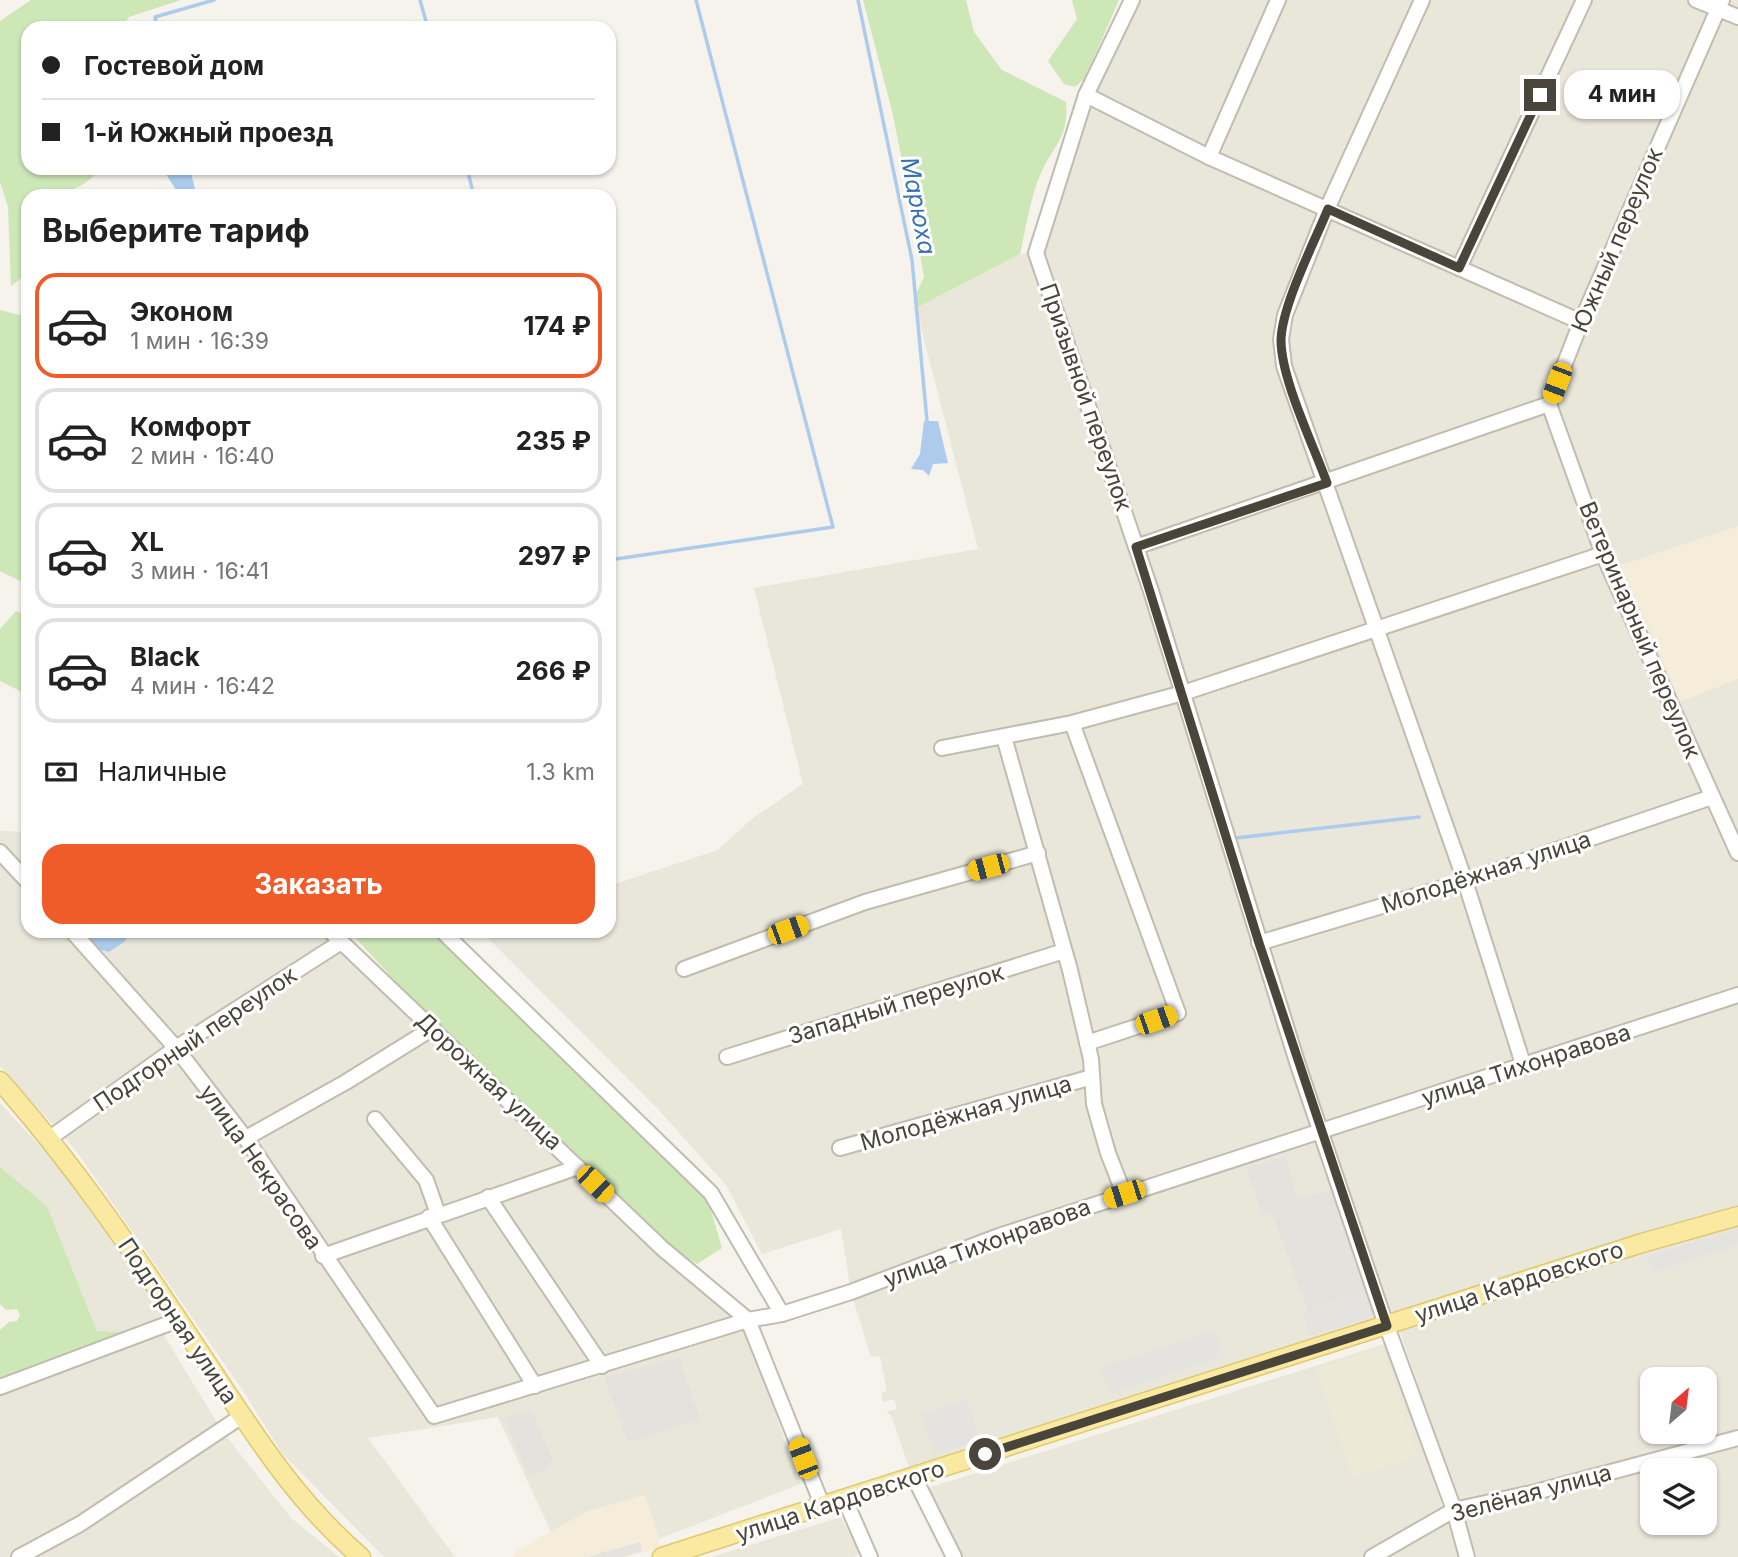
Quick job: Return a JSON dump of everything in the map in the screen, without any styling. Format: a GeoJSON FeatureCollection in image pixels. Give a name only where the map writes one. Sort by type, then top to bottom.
{"type":"FeatureCollection","features":[{"type":"Feature","properties":{"kind":"main road","name":"Подгорная улица"},"geometry":{"type":"LineString","coordinates":[[0,1081],[50,1138],[297,1493],[361,1557]]}},
{"type":"Feature","properties":{"kind":"main road","name":"улица Кардовского"},"geometry":{"type":"LineString","coordinates":[[662,1557],[1642,1243],[1738,1216]]}},
{"type":"Feature","properties":{"kind":"street","name":"Призывной переулок"},"geometry":{"type":"LineString","coordinates":[[1132,0],[1086,95],[1036,253],[1083,381],[1320,1130],[1454,1510],[1467,1557]]}},
{"type":"Feature","properties":{"kind":"street"},"geometry":{"type":"LineString","coordinates":[[1209,157],[1278,0]]}},
{"type":"Feature","properties":{"kind":"street"},"geometry":{"type":"LineString","coordinates":[[1422,0],[1328,209],[1286,315],[1281,339],[1284,366],[1465,881],[1524,1067]]}},
{"type":"Feature","properties":{"kind":"street"},"geometry":{"type":"LineString","coordinates":[[1459,268],[1584,0]]}},
{"type":"Feature","properties":{"kind":"street"},"geometry":{"type":"LineString","coordinates":[[1696,0],[1720,5],[1738,17]]}},
{"type":"Feature","properties":{"kind":"street","name":"Южный переулок"},"geometry":{"type":"LineString","coordinates":[[1549,404],[1581,322],[1720,5]]}},
{"type":"Feature","properties":{"kind":"street"},"geometry":{"type":"LineString","coordinates":[[1086,95],[1209,157],[1581,322]]}},
{"type":"Feature","properties":{"kind":"street"},"geometry":{"type":"LineString","coordinates":[[1136,547],[1549,404]]}},
{"type":"Feature","properties":{"kind":"street","name":"Ветеринарный переулок"},"geometry":{"type":"LineString","coordinates":[[1549,404],[1602,554],[1738,853]]}},
{"type":"Feature","properties":{"kind":"street"},"geometry":{"type":"LineString","coordinates":[[942,748],[1072,723],[1183,693],[1602,554]]}},
{"type":"Feature","properties":{"kind":"street"},"geometry":{"type":"LineString","coordinates":[[1072,723],[1178,1013],[1087,1043]]}},
{"type":"Feature","properties":{"kind":"street"},"geometry":{"type":"LineString","coordinates":[[1004,737],[1065,951],[1087,1043],[1094,1104],[1108,1153],[1124,1194]]}},
{"type":"Feature","properties":{"kind":"street","name":"Молодёжная улица"},"geometry":{"type":"LineString","coordinates":[[1259,943],[1465,881],[1712,797]]}},
{"type":"Feature","properties":{"kind":"street"},"geometry":{"type":"LineString","coordinates":[[0,852],[21,874]]}},
{"type":"Feature","properties":{"kind":"street"},"geometry":{"type":"LineString","coordinates":[[684,969],[865,902],[1038,853]]}},
{"type":"Feature","properties":{"kind":"street","name":"улица Некрасова"},"geometry":{"type":"LineString","coordinates":[[78,938],[176,1048],[246,1138],[433,1416]]}},
{"type":"Feature","properties":{"kind":"street","name":"Дорожная улица"},"geometry":{"type":"LineString","coordinates":[[337,938],[663,1249],[748,1320],[822,1507]]}},
{"type":"Feature","properties":{"kind":"street"},"geometry":{"type":"LineString","coordinates":[[449,938],[711,1193],[782,1314]]}},
{"type":"Feature","properties":{"kind":"street","name":"Подгорный переулок"},"geometry":{"type":"LineString","coordinates":[[50,1138],[176,1048],[341,942]]}},
{"type":"Feature","properties":{"kind":"street","name":"Западный переулок"},"geometry":{"type":"LineString","coordinates":[[727,1057],[1065,951]]}},
{"type":"Feature","properties":{"kind":"street","name":"улица Тихонравова"},"geometry":{"type":"LineString","coordinates":[[433,1416],[748,1320],[782,1314],[851,1292],[999,1236],[1124,1194],[1524,1067],[1738,995]]}},
{"type":"Feature","properties":{"kind":"street"},"geometry":{"type":"LineString","coordinates":[[246,1138],[346,1082],[433,1028]]}},
{"type":"Feature","properties":{"kind":"street","name":"Молодёжная улица"},"geometry":{"type":"LineString","coordinates":[[840,1148],[1092,1077]]}},
{"type":"Feature","properties":{"kind":"street"},"geometry":{"type":"LineString","coordinates":[[375,1119],[426,1180],[434,1215],[535,1386]]}},
{"type":"Feature","properties":{"kind":"street"},"geometry":{"type":"LineString","coordinates":[[323,1256],[434,1215],[578,1167]]}},
{"type":"Feature","properties":{"kind":"street"},"geometry":{"type":"LineString","coordinates":[[488,1197],[602,1366]]}},
{"type":"Feature","properties":{"kind":"street"},"geometry":{"type":"LineString","coordinates":[[0,1387],[178,1320]]}},
{"type":"Feature","properties":{"kind":"street"},"geometry":{"type":"LineString","coordinates":[[19,1557],[80,1524],[242,1416]]}},
{"type":"Feature","properties":{"kind":"street","name":"Зелёная улица"},"geometry":{"type":"LineString","coordinates":[[1372,1557],[1454,1510],[1536,1492],[1738,1438]]}},
{"type":"Feature","properties":{"kind":"street"},"geometry":{"type":"LineString","coordinates":[[914,1477],[954,1557]]}},
{"type":"Feature","properties":{"kind":"street"},"geometry":{"type":"LineString","coordinates":[[845,1500],[870,1557]]}},
{"type":"Feature","properties":{"kind":"shaded area"},"geometry":{"type":"Polygon","coordinates":[[[1137,0],[1738,0],[1738,1207],[910,1470],[891,1415],[886,1412],[897,1409],[894,1399],[883,1402],[881,1393],[887,1391],[880,1356],[871,1357],[851,1292],[841,1229],[762,1254],[726,1185],[657,1108],[488,938],[616,938],[616,884],[718,850],[753,818],[803,784],[754,588],[978,549],[916,308],[1020,254],[1041,250],[1092,94],[1137,0]]]}},
{"type":"Feature","properties":{"kind":"shaded area"},"geometry":{"type":"Polygon","coordinates":[[[1738,526],[1738,679],[1680,702],[1621,565],[1738,526]]]}},
{"type":"Feature","properties":{"kind":"shaded area"},"geometry":{"type":"Polygon","coordinates":[[[0,831],[21,832],[21,938],[330,938],[744,1323],[800,1484],[659,1539],[645,1495],[586,1512],[551,1532],[498,1417],[368,1438],[455,1557],[384,1557],[282,1453],[242,1389],[75,1149],[0,1066],[0,831]]]}},
{"type":"Feature","properties":{"kind":"shaded area"},"geometry":{"type":"Polygon","coordinates":[[[0,1103],[51,1158],[175,1322],[159,1327],[222,1431],[291,1518],[339,1557],[0,1557],[0,1385],[135,1333],[97,1331],[47,1206],[0,1167],[0,1103]]]}},
{"type":"Feature","properties":{"kind":"shaded area"},"geometry":{"type":"Polygon","coordinates":[[[1286,1156],[1298,1199],[1335,1189],[1369,1291],[1308,1311],[1272,1212],[1262,1214],[1246,1168],[1286,1156]]]}},
{"type":"Feature","properties":{"kind":"shaded area"},"geometry":{"type":"Polygon","coordinates":[[[1738,1221],[1738,1557],[1477,1557],[1399,1329],[1738,1221]]]}},
{"type":"Feature","properties":{"kind":"shaded area"},"geometry":{"type":"Polygon","coordinates":[[[1738,1229],[1738,1245],[1652,1273],[1646,1256],[1738,1229]]]}},
{"type":"Feature","properties":{"kind":"shaded area"},"geometry":{"type":"Polygon","coordinates":[[[1369,1291],[1376,1315],[1310,1336],[1303,1313],[1369,1291]]]}},
{"type":"Feature","properties":{"kind":"shaded area"},"geometry":{"type":"Polygon","coordinates":[[[1215,1330],[1224,1357],[1109,1394],[1100,1367],[1215,1330]]]}},
{"type":"Feature","properties":{"kind":"shaded area"},"geometry":{"type":"Polygon","coordinates":[[[1388,1343],[1459,1557],[960,1557],[925,1489],[1388,1343]]]}},
{"type":"Feature","properties":{"kind":"shaded area"},"geometry":{"type":"Polygon","coordinates":[[[1383,1347],[1418,1456],[1352,1477],[1317,1369],[1383,1347]]]}},
{"type":"Feature","properties":{"kind":"shaded area"},"geometry":{"type":"Polygon","coordinates":[[[679,1358],[700,1418],[628,1442],[604,1377],[679,1358]]]}},
{"type":"Feature","properties":{"kind":"shaded area"},"geometry":{"type":"Polygon","coordinates":[[[967,1400],[980,1440],[934,1454],[921,1414],[967,1400]]]}},
{"type":"Feature","properties":{"kind":"shaded area"},"geometry":{"type":"Polygon","coordinates":[[[531,1409],[553,1460],[543,1471],[529,1477],[504,1419],[531,1409]]]}},
{"type":"Feature","properties":{"kind":"shaded area"},"geometry":{"type":"Polygon","coordinates":[[[645,1495],[661,1547],[626,1557],[513,1557],[518,1550],[586,1512],[645,1495]]]}},
{"type":"Feature","properties":{"kind":"shaded area"},"geometry":{"type":"Polygon","coordinates":[[[841,1517],[860,1554],[853,1557],[711,1557],[841,1517]]]}},
{"type":"Feature","properties":{"kind":"shaded area"},"geometry":{"type":"Polygon","coordinates":[[[640,1542],[642,1551],[622,1557],[587,1557],[640,1542]]]}},
{"type":"Feature","properties":{"kind":"green space"},"geometry":{"type":"Polygon","coordinates":[[[31,0],[181,0],[129,17],[126,21],[21,21],[21,175],[95,175],[74,189],[21,189],[21,278],[11,286],[8,207],[0,182],[0,21],[31,0]]]}},
{"type":"Feature","properties":{"kind":"green space"},"geometry":{"type":"Polygon","coordinates":[[[863,0],[966,0],[974,32],[1002,70],[1066,102],[1063,133],[1037,183],[1020,254],[916,308],[916,294],[924,277],[892,111],[863,0]]]}},
{"type":"Feature","properties":{"kind":"green space"},"geometry":{"type":"Polygon","coordinates":[[[1072,0],[1119,0],[1085,78],[1075,87],[1064,84],[1048,61],[1077,19],[1072,0]]]}},
{"type":"Feature","properties":{"kind":"green space"},"geometry":{"type":"Polygon","coordinates":[[[0,310],[21,315],[21,582],[0,571],[0,310]]]}},
{"type":"Feature","properties":{"kind":"green space"},"geometry":{"type":"Polygon","coordinates":[[[16,611],[21,613],[21,692],[0,681],[0,629],[16,611]]]}},
{"type":"Feature","properties":{"kind":"green space"},"geometry":{"type":"Polygon","coordinates":[[[355,938],[444,938],[707,1197],[722,1248],[697,1264],[666,1244],[439,1028],[355,938]]]}},
{"type":"Feature","properties":{"kind":"green space"},"geometry":{"type":"Polygon","coordinates":[[[0,1167],[47,1206],[97,1331],[137,1333],[0,1385],[0,1330],[9,1322],[17,1321],[20,1315],[17,1309],[6,1310],[0,1304],[0,1167]]]}},
{"type":"Feature","properties":{"kind":"water"},"geometry":{"type":"Polygon","coordinates":[[[166,175],[190,175],[193,189],[176,189],[166,175]]]}},
{"type":"Feature","properties":{"kind":"water"},"geometry":{"type":"Polygon","coordinates":[[[924,421],[938,421],[948,463],[933,464],[929,476],[923,470],[911,469],[920,454],[924,421]]]}},
{"type":"Feature","properties":{"kind":"water"},"geometry":{"type":"Polygon","coordinates":[[[90,938],[127,938],[109,952],[94,948],[90,938]]]}},
{"type":"Feature","properties":{"kind":"waterway"},"geometry":{"type":"LineString","coordinates":[[156,21],[155,17],[214,0]]}},
{"type":"Feature","properties":{"kind":"waterway"},"geometry":{"type":"LineString","coordinates":[[420,0],[426,21]]}},
{"type":"Feature","properties":{"kind":"waterway"},"geometry":{"type":"LineString","coordinates":[[616,559],[833,527],[696,0]]}},
{"type":"Feature","properties":{"kind":"waterway","name":"Марюха"},"geometry":{"type":"LineString","coordinates":[[858,0],[912,260],[927,421]]}},
{"type":"Feature","properties":{"kind":"waterway"},"geometry":{"type":"LineString","coordinates":[[190,175],[193,189]]}},
{"type":"Feature","properties":{"kind":"waterway"},"geometry":{"type":"LineString","coordinates":[[469,175],[472,189]]}},
{"type":"Feature","properties":{"kind":"waterway"},"geometry":{"type":"LineString","coordinates":[[1236,838],[1419,817]]}},
{"type":"Feature","properties":{"kind":"route"},"geometry":{"type":"LineString","coordinates":[[985,1454],[1387,1326],[1259,943],[1152,591],[1136,547],[1327,483],[1284,366],[1281,339],[1286,315],[1328,209],[1459,268],[1540,95]]}}]}
